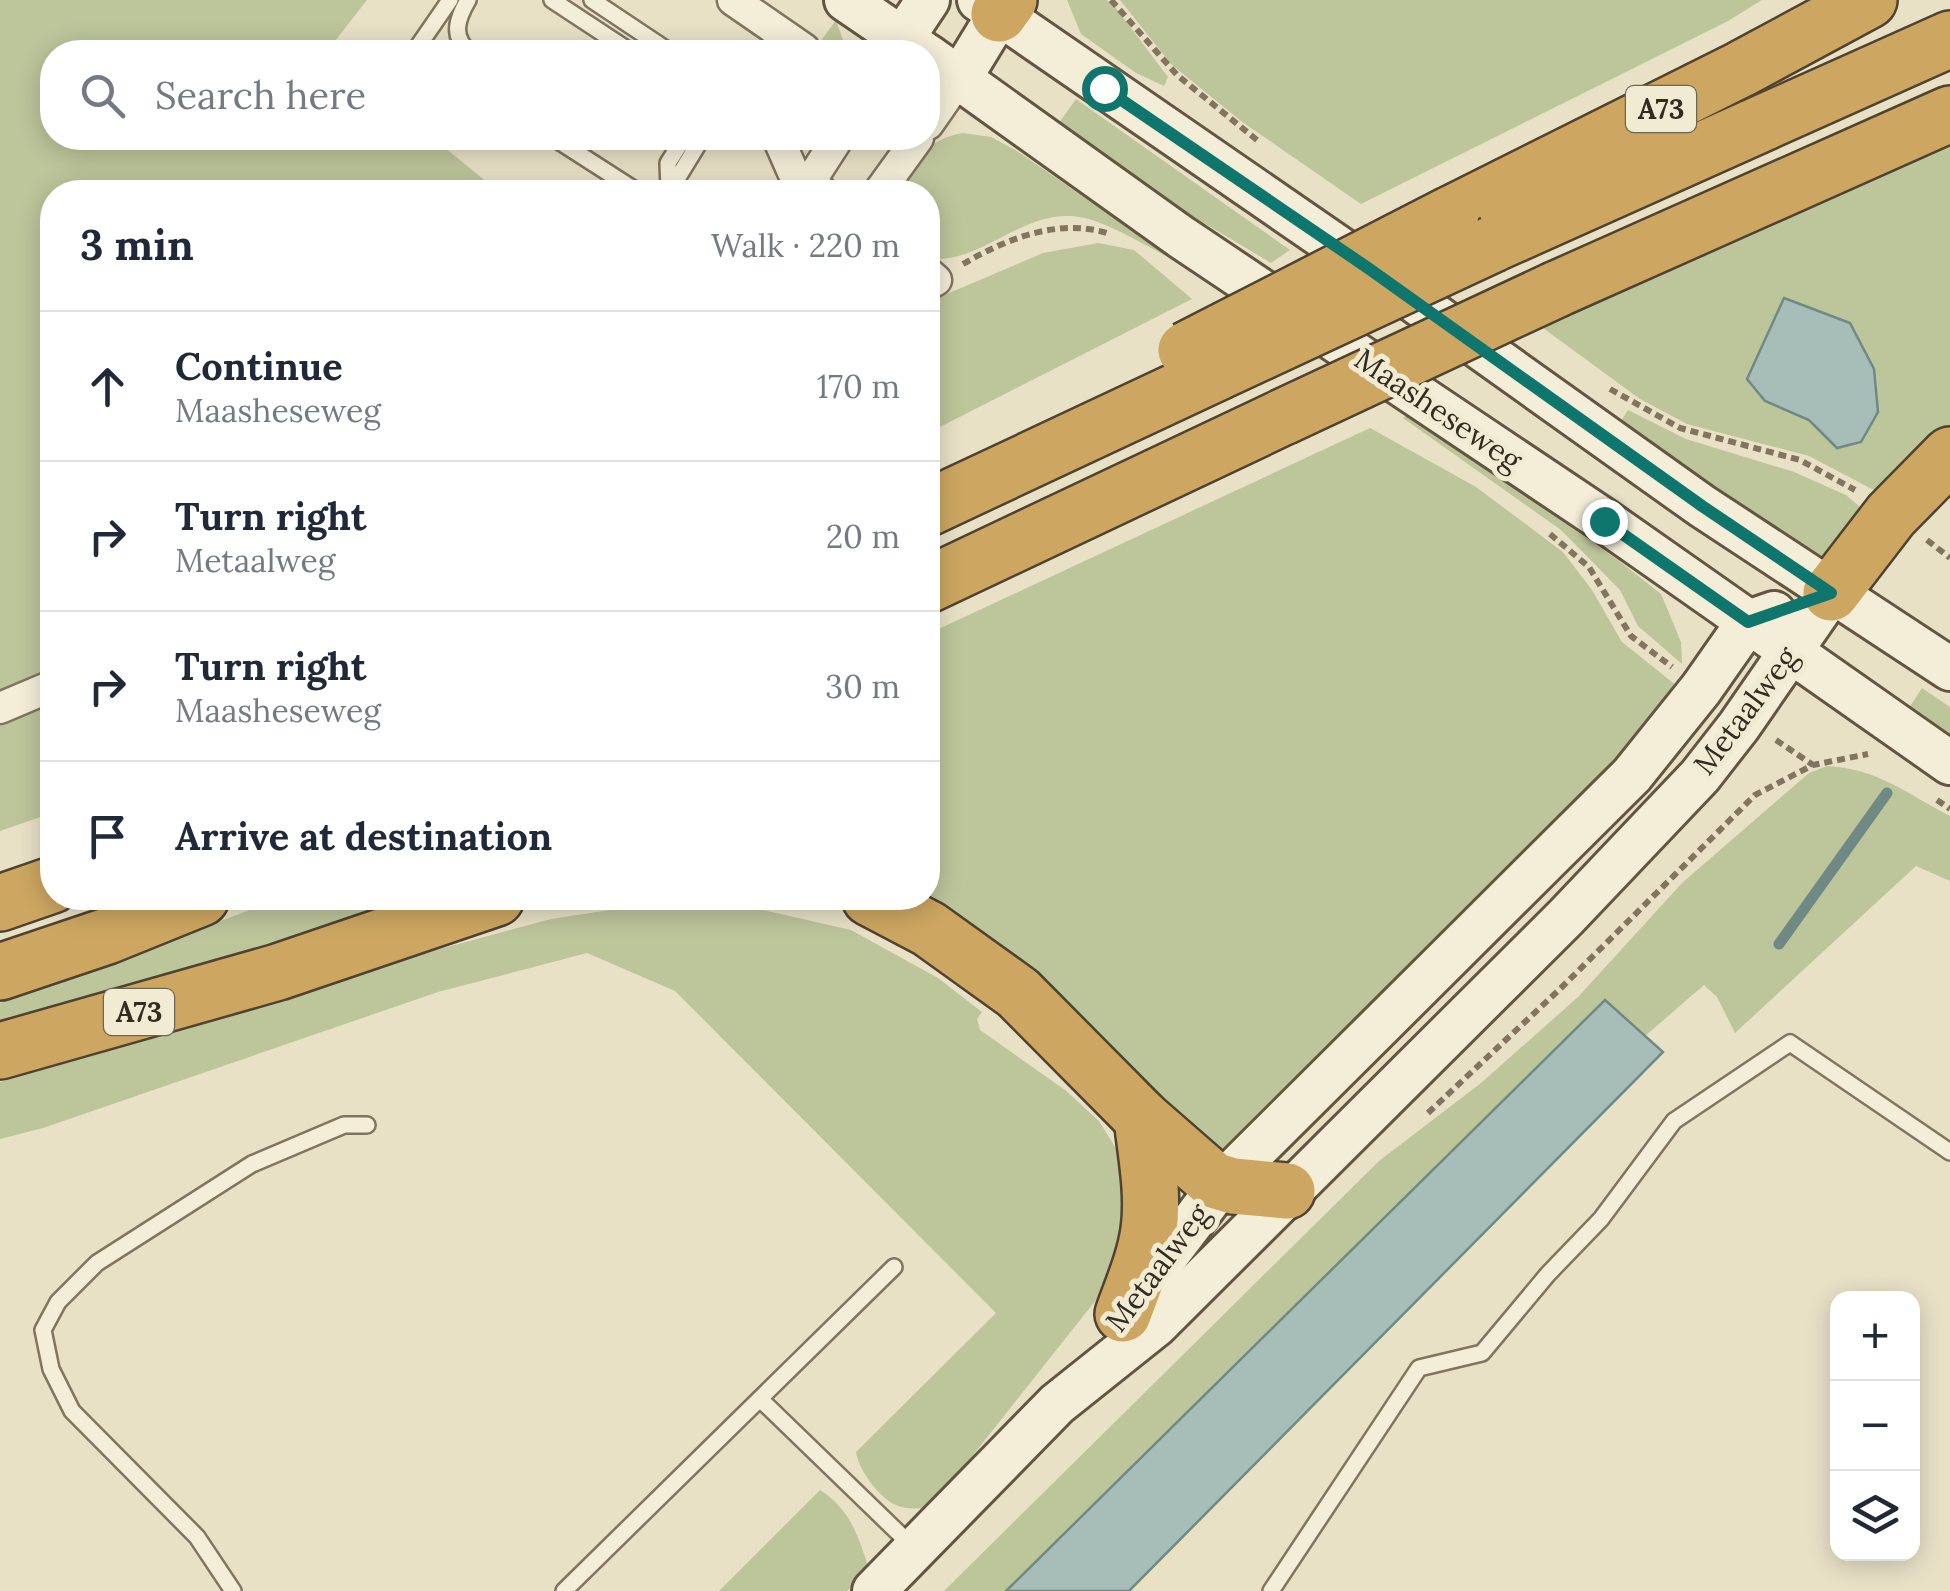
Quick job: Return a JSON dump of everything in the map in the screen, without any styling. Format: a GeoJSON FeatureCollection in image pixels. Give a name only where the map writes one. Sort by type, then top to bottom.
{"type":"FeatureCollection","features":[{"type":"Feature","properties":{"kind":"highway","name":"A73"},"geometry":{"type":"LineString","coordinates":[[1472,229],[1741,69],[1869,0]]}},
{"type":"Feature","properties":{"kind":"highway","name":"A73"},"geometry":{"type":"LineString","coordinates":[[940,502],[1125,416],[1202,361],[1472,229],[1950,40]]}},
{"type":"Feature","properties":{"kind":"highway"},"geometry":{"type":"LineString","coordinates":[[940,579],[1557,289],[1950,114]]}},
{"type":"Feature","properties":{"kind":"highway"},"geometry":{"type":"LineString","coordinates":[[1831,593],[1891,516],[1950,455]]}},
{"type":"Feature","properties":{"kind":"highway"},"geometry":{"type":"LineString","coordinates":[[0,903],[40,889]]}},
{"type":"Feature","properties":{"kind":"highway"},"geometry":{"type":"LineString","coordinates":[[0,972],[172,910]]}},
{"type":"Feature","properties":{"kind":"highway","name":"A73"},"geometry":{"type":"LineString","coordinates":[[0,1051],[278,972],[461,910]]}},
{"type":"Feature","properties":{"kind":"highway"},"geometry":{"type":"LineString","coordinates":[[893,910],[929,929],[992,972],[1040,1013],[1175,1149],[1222,1183],[1287,1191]]}},
{"type":"Feature","properties":{"kind":"highway"},"geometry":{"type":"LineString","coordinates":[[1123,1314],[1150,1227],[1142,1118]]}},
{"type":"Feature","properties":{"kind":"main road","name":"Maasheseweg"},"geometry":{"type":"LineString","coordinates":[[846,0],[900,40]]}},
{"type":"Feature","properties":{"kind":"main road"},"geometry":{"type":"LineString","coordinates":[[923,40],[928,0]]}},
{"type":"Feature","properties":{"kind":"main road"},"geometry":{"type":"LineString","coordinates":[[940,43],[996,5],[1702,506],[1950,669]]}},
{"type":"Feature","properties":{"kind":"main road","name":"Maasheseweg"},"geometry":{"type":"LineString","coordinates":[[940,69],[1181,237],[1604,521],[1950,763]]}},
{"type":"Feature","properties":{"kind":"main road","name":"Metaalweg"},"geometry":{"type":"LineString","coordinates":[[1057,1404],[1222,1183],[1632,775],[1748,622],[1831,593]]}},
{"type":"Feature","properties":{"kind":"main road","name":"Metaalweg"},"geometry":{"type":"LineString","coordinates":[[874,1591],[1057,1404],[1156,1325],[1566,916],[1700,776],[1831,593]]}},
{"type":"Feature","properties":{"kind":"street"},"geometry":{"type":"LineString","coordinates":[[733,0],[791,40]]}},
{"type":"Feature","properties":{"kind":"street"},"geometry":{"type":"LineString","coordinates":[[783,150],[801,180]]}},
{"type":"Feature","properties":{"kind":"street"},"geometry":{"type":"LineString","coordinates":[[815,180],[831,150]]}},
{"type":"Feature","properties":{"kind":"street"},"geometry":{"type":"LineString","coordinates":[[888,180],[909,150]]}},
{"type":"Feature","properties":{"kind":"street"},"geometry":{"type":"LineString","coordinates":[[0,708],[40,691]]}},
{"type":"Feature","properties":{"kind":"lane"},"geometry":{"type":"LineString","coordinates":[[423,40],[450,0]]}},
{"type":"Feature","properties":{"kind":"lane"},"geometry":{"type":"LineString","coordinates":[[460,40],[456,25],[468,0]]}},
{"type":"Feature","properties":{"kind":"lane"},"geometry":{"type":"LineString","coordinates":[[552,0],[613,40]]}},
{"type":"Feature","properties":{"kind":"lane"},"geometry":{"type":"LineString","coordinates":[[592,0],[652,40]]}},
{"type":"Feature","properties":{"kind":"lane"},"geometry":{"type":"LineString","coordinates":[[579,150],[621,180]]}},
{"type":"Feature","properties":{"kind":"lane"},"geometry":{"type":"LineString","coordinates":[[669,180],[668,163],[676,150]]}},
{"type":"Feature","properties":{"kind":"lane"},"geometry":{"type":"LineString","coordinates":[[676,180],[695,150]]}},
{"type":"Feature","properties":{"kind":"lane"},"geometry":{"type":"LineString","coordinates":[[1271,1591],[1419,1368],[1482,1353],[1548,1274],[1601,1220],[1674,1121],[1790,1043],[1950,1152]]}},
{"type":"Feature","properties":{"kind":"lane"},"geometry":{"type":"LineString","coordinates":[[233,1591],[197,1538],[72,1410],[50,1369],[43,1330],[58,1302],[97,1263],[236,1174],[344,1125],[366,1125]]}},
{"type":"Feature","properties":{"kind":"lane"},"geometry":{"type":"LineString","coordinates":[[564,1591],[894,1268]]}},
{"type":"Feature","properties":{"kind":"lane"},"geometry":{"type":"LineString","coordinates":[[760,1399],[914,1549]]}},
{"type":"Feature","properties":{"kind":"path"},"geometry":{"type":"LineString","coordinates":[[940,274],[994,246],[1055,228],[1086,226],[1117,236]]}},
{"type":"Feature","properties":{"kind":"path"},"geometry":{"type":"LineString","coordinates":[[1548,533],[1588,567],[1631,636],[1701,688]]}},
{"type":"Feature","properties":{"kind":"path"},"geometry":{"type":"LineString","coordinates":[[1744,718],[1813,765]]}},
{"type":"Feature","properties":{"kind":"green space"},"geometry":{"type":"Polygon","coordinates":[[[0,0],[367,0],[336,40],[40,40],[40,150],[448,150],[484,180],[40,180],[40,817],[0,831],[0,0]]]}},
{"type":"Feature","properties":{"kind":"green space"},"geometry":{"type":"Polygon","coordinates":[[[1067,0],[1112,3],[1168,77],[1164,86],[1136,73],[1081,34],[1067,0]]]}},
{"type":"Feature","properties":{"kind":"green space"},"geometry":{"type":"Polygon","coordinates":[[[1120,0],[1762,0],[1728,21],[1361,204],[1241,121],[1171,64],[1120,0]]]}},
{"type":"Feature","properties":{"kind":"green space"},"geometry":{"type":"Polygon","coordinates":[[[836,20],[843,40],[822,40],[836,20]]]}},
{"type":"Feature","properties":{"kind":"green space"},"geometry":{"type":"Polygon","coordinates":[[[1076,99],[1290,250],[1271,263],[1112,168],[1056,127],[1076,99]]]}},
{"type":"Feature","properties":{"kind":"green space"},"geometry":{"type":"Polygon","coordinates":[[[1950,131],[1950,432],[1889,498],[1809,456],[1687,424],[1640,399],[1543,328],[1950,131]],[[1809,420],[1837,448],[1861,442],[1809,420]]]}},
{"type":"Feature","properties":{"kind":"green space"},"geometry":{"type":"Polygon","coordinates":[[[963,133],[991,137],[1017,151],[1178,262],[1107,226],[1064,216],[1043,219],[968,253],[940,258],[940,180],[899,180],[927,150],[940,150],[940,141],[963,133]]]}},
{"type":"Feature","properties":{"kind":"green space"},"geometry":{"type":"Polygon","coordinates":[[[1098,243],[1134,250],[1192,299],[940,427],[940,297],[1043,253],[1098,243]]]}},
{"type":"Feature","properties":{"kind":"green space"},"geometry":{"type":"Polygon","coordinates":[[[1628,410],[1686,439],[1794,472],[1846,495],[1874,519],[1818,569],[1718,506],[1621,421],[1628,410]]]}},
{"type":"Feature","properties":{"kind":"green space"},"geometry":{"type":"Polygon","coordinates":[[[1408,414],[1661,594],[1681,642],[1682,664],[1638,626],[1620,590],[1561,530],[1403,418],[1408,414]]]}},
{"type":"Feature","properties":{"kind":"green space"},"geometry":{"type":"Polygon","coordinates":[[[1370,428],[1476,487],[1563,552],[1592,590],[1622,642],[1677,686],[1622,771],[1224,1167],[940,909],[940,628],[1370,428]]]}},
{"type":"Feature","properties":{"kind":"green space"},"geometry":{"type":"Polygon","coordinates":[[[1922,688],[1950,707],[1950,749],[1903,717],[1922,688]]]}},
{"type":"Feature","properties":{"kind":"green space"},"geometry":{"type":"Polygon","coordinates":[[[1827,766],[1877,777],[1950,816],[1950,881],[1916,866],[1735,1033],[1717,997],[1704,985],[1645,1036],[1604,1000],[1006,1591],[944,1591],[1379,1161],[1481,1083],[1578,997],[1682,883],[1809,773],[1827,766]]]}},
{"type":"Feature","properties":{"kind":"green space"},"geometry":{"type":"Polygon","coordinates":[[[250,910],[424,910],[0,1043],[0,1003],[250,910]]]}},
{"type":"Feature","properties":{"kind":"green space"},"geometry":{"type":"Polygon","coordinates":[[[610,910],[764,910],[851,930],[938,978],[982,1012],[977,1019],[980,1030],[1065,1090],[1099,1121],[1120,1155],[1132,1189],[1115,1276],[931,1508],[904,1508],[889,1501],[870,1482],[856,1452],[996,1313],[675,991],[587,953],[438,992],[43,1128],[0,1139],[0,1082],[414,956],[551,919],[610,910]]]}},
{"type":"Feature","properties":{"kind":"green space"},"geometry":{"type":"Polygon","coordinates":[[[820,1490],[846,1515],[869,1570],[847,1591],[719,1591],[820,1490]]]}},
{"type":"Feature","properties":{"kind":"water"},"geometry":{"type":"Polygon","coordinates":[[[1784,298],[1850,323],[1874,369],[1878,412],[1861,442],[1837,448],[1809,420],[1765,401],[1747,379],[1784,298]]]}},
{"type":"Feature","properties":{"kind":"water"},"geometry":{"type":"Polygon","coordinates":[[[1605,1000],[1663,1052],[1129,1591],[1006,1591],[1605,1000]]]}},
{"type":"Feature","properties":{"kind":"waterway"},"geometry":{"type":"LineString","coordinates":[[1779,944],[1887,793]]}},
{"type":"Feature","properties":{"kind":"route"},"geometry":{"type":"LineString","coordinates":[[1104,88],[1831,593],[1748,622],[1604,521]]}}]}
